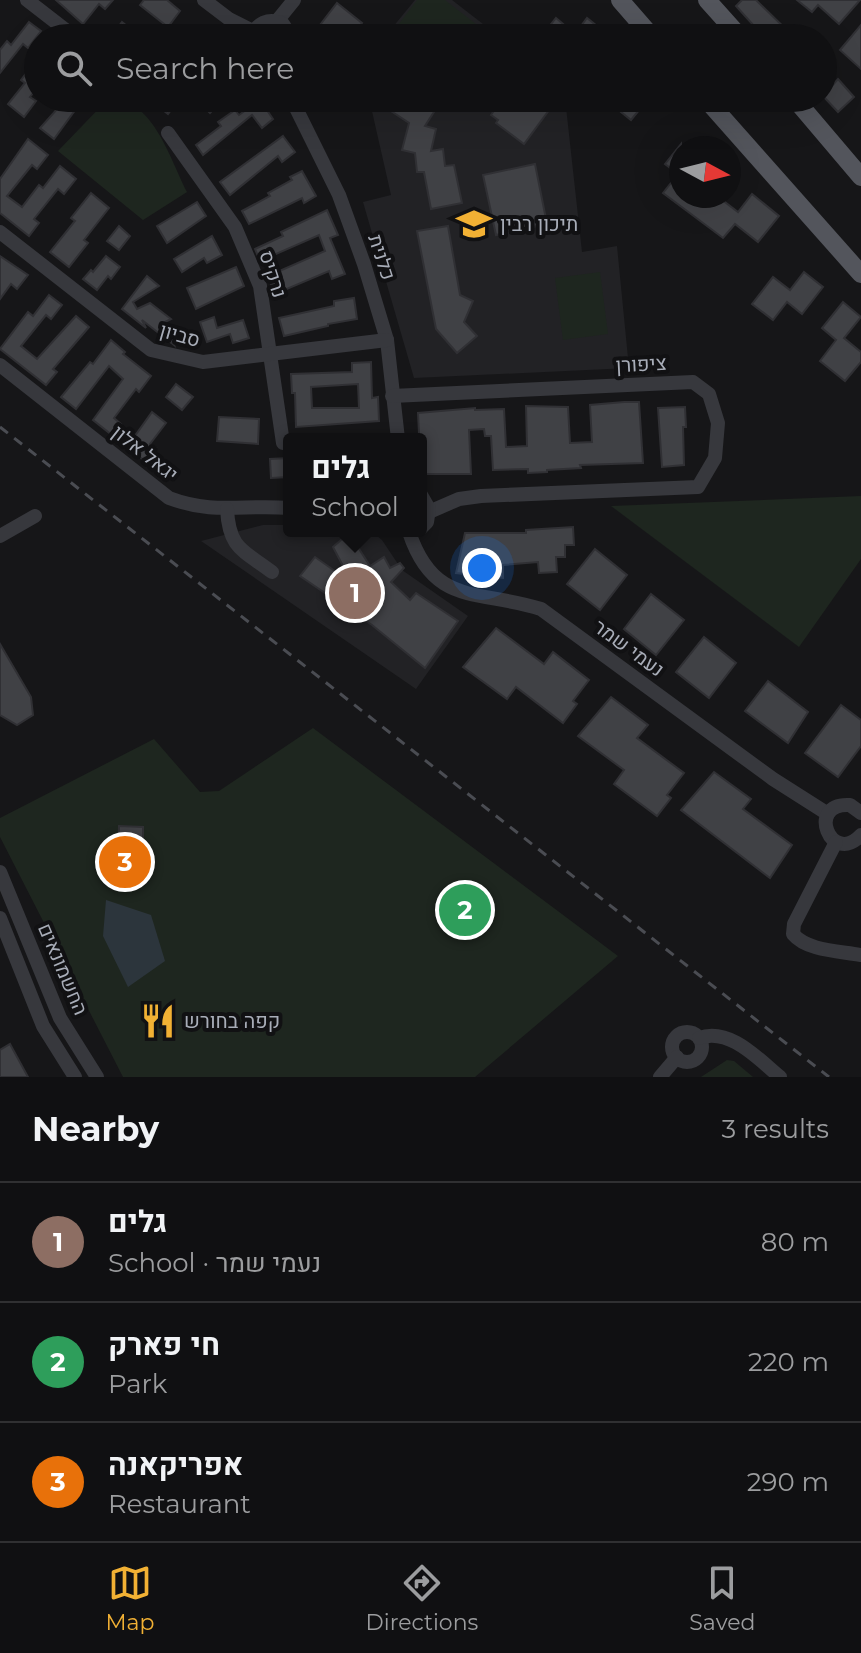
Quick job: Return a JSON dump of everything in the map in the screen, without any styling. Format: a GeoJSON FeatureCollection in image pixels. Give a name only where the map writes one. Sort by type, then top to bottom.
{"type":"FeatureCollection","features":[{"type":"Feature","properties":{"kind":"main road"},"geometry":{"type":"LineString","coordinates":[[620,0],[641,24]]}},
{"type":"Feature","properties":{"kind":"main road"},"geometry":{"type":"LineString","coordinates":[[707,0],[728,24]]}},
{"type":"Feature","properties":{"kind":"main road"},"geometry":{"type":"LineString","coordinates":[[717,112],[861,274]]}},
{"type":"Feature","properties":{"kind":"main road"},"geometry":{"type":"LineString","coordinates":[[806,112],[861,177]]}},
{"type":"Feature","properties":{"kind":"street"},"geometry":{"type":"LineString","coordinates":[[27,0],[58,24]]}},
{"type":"Feature","properties":{"kind":"street"},"geometry":{"type":"LineString","coordinates":[[204,0],[237,24]]}},
{"type":"Feature","properties":{"kind":"street"},"geometry":{"type":"LineString","coordinates":[[277,21],[294,0]]}},
{"type":"Feature","properties":{"kind":"street"},"geometry":{"type":"LineString","coordinates":[[262,24],[277,21],[282,24]]}},
{"type":"Feature","properties":{"kind":"street","name":"כלנית"},"geometry":{"type":"LineString","coordinates":[[298,112],[339,195],[364,264],[387,340],[397,433]]}},
{"type":"Feature","properties":{"kind":"street","name":"נרקיס"},"geometry":{"type":"LineString","coordinates":[[168,133],[235,227],[260,286],[283,443]]}},
{"type":"Feature","properties":{"kind":"street","name":"סביון"},"geometry":{"type":"LineString","coordinates":[[0,232],[151,350],[203,362],[387,340]]}},
{"type":"Feature","properties":{"kind":"street","name":"יגאל אלון"},"geometry":{"type":"LineString","coordinates":[[0,365],[169,498],[190,506],[283,508]]}},
{"type":"Feature","properties":{"kind":"street","name":"ציפורן"},"geometry":{"type":"LineString","coordinates":[[392,396],[693,382],[709,394],[718,423],[715,458],[698,487],[481,496],[459,499],[429,512]]}},
{"type":"Feature","properties":{"kind":"street"},"geometry":{"type":"LineString","coordinates":[[427,503],[427,522]]}},
{"type":"Feature","properties":{"kind":"street"},"geometry":{"type":"LineString","coordinates":[[227,509],[228,531],[236,545],[272,572]]}},
{"type":"Feature","properties":{"kind":"street"},"geometry":{"type":"LineString","coordinates":[[0,536],[35,516]]}},
{"type":"Feature","properties":{"kind":"street","name":"נעמי שמר"},"geometry":{"type":"LineString","coordinates":[[413,537],[416,552],[433,577],[447,587],[511,599],[541,609],[773,779],[828,814]]}},
{"type":"Feature","properties":{"kind":"street"},"geometry":{"type":"LineString","coordinates":[[836,842],[825,826],[828,814],[837,806],[859,806]]}},
{"type":"Feature","properties":{"kind":"street"},"geometry":{"type":"LineString","coordinates":[[836,842],[849,843],[861,835]]}},
{"type":"Feature","properties":{"kind":"street"},"geometry":{"type":"LineString","coordinates":[[836,842],[794,924],[793,934],[809,945],[861,955]]}},
{"type":"Feature","properties":{"kind":"street","name":"החשמונאים"},"geometry":{"type":"LineString","coordinates":[[0,872],[60,1018],[97,1077]]}},
{"type":"Feature","properties":{"kind":"street","name":"החשמונאים"},"geometry":{"type":"LineString","coordinates":[[0,918],[43,1026],[75,1077]]}},
{"type":"Feature","properties":{"kind":"street"},"geometry":{"type":"LineString","coordinates":[[699,1038],[702,1047],[699,1056],[690,1061],[677,1057],[672,1049],[677,1036],[686,1032],[699,1038],[709,1034],[728,1038],[780,1077]]}},
{"type":"Feature","properties":{"kind":"street"},"geometry":{"type":"LineString","coordinates":[[660,1077],[677,1057]]}},
{"type":"Feature","properties":{"kind":"shaded area"},"geometry":{"type":"Polygon","coordinates":[[[415,0],[452,0],[483,24],[395,24],[415,0]]]}},
{"type":"Feature","properties":{"kind":"shaded area"},"geometry":{"type":"Polygon","coordinates":[[[417,0],[445,0],[476,24],[399,24],[417,0]]]}},
{"type":"Feature","properties":{"kind":"shaded area"},"geometry":{"type":"Polygon","coordinates":[[[96,112],[141,112],[158,133],[187,192],[143,220],[58,151],[96,112]]]}},
{"type":"Feature","properties":{"kind":"shaded area","name":"תיכון רבין"},"geometry":{"type":"Polygon","coordinates":[[[372,112],[567,112],[582,252],[617,246],[629,368],[414,378],[363,202],[391,195],[372,112]]]}},
{"type":"Feature","properties":{"kind":"shaded area"},"geometry":{"type":"Polygon","coordinates":[[[600,272],[608,334],[563,340],[555,278],[600,272]]]}},
{"type":"Feature","properties":{"kind":"shaded area"},"geometry":{"type":"Polygon","coordinates":[[[861,496],[861,559],[799,647],[611,506],[861,496]]]}},
{"type":"Feature","properties":{"kind":"shaded area"},"geometry":{"type":"Polygon","coordinates":[[[263,525],[283,525],[283,537],[378,537],[402,570],[468,616],[416,689],[201,541],[263,525]]]}},
{"type":"Feature","properties":{"kind":"shaded area"},"geometry":{"type":"Polygon","coordinates":[[[313,728],[618,956],[475,1077],[123,1077],[0,837],[0,818],[154,739],[200,792],[219,791],[313,728]]]}},
{"type":"Feature","properties":{"kind":"shaded area"},"geometry":{"type":"Polygon","coordinates":[[[106,900],[151,915],[165,961],[128,987],[103,936],[106,900]]]}},
{"type":"Feature","properties":{"kind":"shaded area"},"geometry":{"type":"Polygon","coordinates":[[[727,1060],[734,1061],[753,1077],[701,1077],[727,1060]]]}},
{"type":"Feature","properties":{"kind":"building"},"geometry":{"type":"Polygon","coordinates":[[[56,0],[113,0],[105,9],[99,4],[83,24],[56,0]]]}},
{"type":"Feature","properties":{"kind":"building"},"geometry":{"type":"Polygon","coordinates":[[[144,0],[167,0],[180,11],[170,24],[164,24],[140,5],[144,0]]]}},
{"type":"Feature","properties":{"kind":"building"},"geometry":{"type":"Polygon","coordinates":[[[742,0],[756,0],[781,24],[752,24],[736,6],[742,0]]]}},
{"type":"Feature","properties":{"kind":"building"},"geometry":{"type":"Polygon","coordinates":[[[797,0],[860,0],[839,24],[818,5],[812,12],[797,0]]]}},
{"type":"Feature","properties":{"kind":"building"},"geometry":{"type":"Polygon","coordinates":[[[337,3],[362,23],[361,24],[321,24],[337,3]]]}},
{"type":"Feature","properties":{"kind":"building"},"geometry":{"type":"Polygon","coordinates":[[[861,25],[861,69],[840,50],[861,25]]]}},
{"type":"Feature","properties":{"kind":"building"},"geometry":{"type":"Polygon","coordinates":[[[24,28],[24,45],[0,73],[0,50],[7,41],[11,45],[24,28]]]}},
{"type":"Feature","properties":{"kind":"building"},"geometry":{"type":"Polygon","coordinates":[[[837,80],[854,97],[838,112],[837,111],[837,80]]]}},
{"type":"Feature","properties":{"kind":"building"},"geometry":{"type":"Polygon","coordinates":[[[24,84],[24,112],[28,112],[24,117],[8,104],[24,84]]]}},
{"type":"Feature","properties":{"kind":"building"},"geometry":{"type":"Polygon","coordinates":[[[54,112],[74,112],[54,139],[40,128],[54,112]]]}},
{"type":"Feature","properties":{"kind":"building"},"geometry":{"type":"Polygon","coordinates":[[[232,112],[239,115],[243,112],[268,112],[273,119],[262,128],[252,115],[203,155],[196,145],[221,126],[218,122],[232,112]]]}},
{"type":"Feature","properties":{"kind":"building"},"geometry":{"type":"Polygon","coordinates":[[[392,112],[434,112],[425,126],[436,129],[431,151],[443,149],[445,166],[454,165],[462,203],[431,209],[424,172],[417,172],[415,153],[402,150],[409,123],[392,112]]]}},
{"type":"Feature","properties":{"kind":"building"},"geometry":{"type":"Polygon","coordinates":[[[493,112],[548,112],[524,144],[496,123],[498,120],[491,115],[493,112]]]}},
{"type":"Feature","properties":{"kind":"building"},"geometry":{"type":"Polygon","coordinates":[[[621,112],[638,112],[631,120],[621,112]]]}},
{"type":"Feature","properties":{"kind":"building"},"geometry":{"type":"Polygon","coordinates":[[[283,136],[295,152],[282,162],[278,156],[230,195],[220,182],[283,136]]]}},
{"type":"Feature","properties":{"kind":"building"},"geometry":{"type":"Polygon","coordinates":[[[28,139],[48,155],[37,169],[32,165],[7,196],[22,207],[39,185],[43,188],[60,166],[76,179],[64,194],[58,189],[34,219],[39,223],[29,236],[0,213],[0,179],[28,139]]]}},
{"type":"Feature","properties":{"kind":"building"},"geometry":{"type":"Polygon","coordinates":[[[535,164],[547,224],[496,235],[483,175],[535,164]]]}},
{"type":"Feature","properties":{"kind":"building"},"geometry":{"type":"Polygon","coordinates":[[[302,171],[316,196],[304,203],[302,198],[249,224],[242,211],[270,196],[268,193],[302,171]]]}},
{"type":"Feature","properties":{"kind":"building"},"geometry":{"type":"Polygon","coordinates":[[[91,193],[109,208],[84,240],[88,243],[69,267],[50,252],[75,221],[71,218],[91,193]]]}},
{"type":"Feature","properties":{"kind":"building"},"geometry":{"type":"Polygon","coordinates":[[[752,194],[779,216],[758,242],[735,224],[723,238],[683,208],[733,208],[738,212],[752,194]]]}},
{"type":"Feature","properties":{"kind":"building"},"geometry":{"type":"Polygon","coordinates":[[[197,202],[206,216],[167,243],[157,226],[197,202]]]}},
{"type":"Feature","properties":{"kind":"building"},"geometry":{"type":"Polygon","coordinates":[[[327,210],[338,235],[330,238],[345,274],[332,279],[329,271],[275,294],[268,276],[325,251],[319,235],[260,261],[255,249],[283,236],[281,232],[327,210]]]}},
{"type":"Feature","properties":{"kind":"building"},"geometry":{"type":"Polygon","coordinates":[[[119,226],[130,236],[119,250],[107,241],[119,226]]]}},
{"type":"Feature","properties":{"kind":"building"},"geometry":{"type":"Polygon","coordinates":[[[448,226],[460,295],[473,301],[464,322],[477,336],[457,353],[436,329],[417,231],[448,226]]]}},
{"type":"Feature","properties":{"kind":"building"},"geometry":{"type":"Polygon","coordinates":[[[212,236],[222,255],[207,263],[204,258],[182,272],[174,259],[212,236]]]}},
{"type":"Feature","properties":{"kind":"building"},"geometry":{"type":"Polygon","coordinates":[[[0,256],[28,275],[17,289],[11,284],[0,299],[0,256]]]}},
{"type":"Feature","properties":{"kind":"building"},"geometry":{"type":"Polygon","coordinates":[[[106,256],[120,267],[97,290],[83,279],[106,256]]]}},
{"type":"Feature","properties":{"kind":"building"},"geometry":{"type":"Polygon","coordinates":[[[236,267],[244,286],[196,309],[187,288],[236,267]]]}},
{"type":"Feature","properties":{"kind":"building"},"geometry":{"type":"Polygon","coordinates":[[[804,272],[823,287],[802,314],[787,302],[773,320],[752,304],[773,277],[790,290],[804,272]]]}},
{"type":"Feature","properties":{"kind":"building"},"geometry":{"type":"Polygon","coordinates":[[[147,276],[159,286],[133,302],[137,309],[150,303],[171,319],[165,322],[174,345],[122,309],[147,276]]]}},
{"type":"Feature","properties":{"kind":"building"},"geometry":{"type":"Polygon","coordinates":[[[49,295],[62,305],[51,319],[46,315],[21,346],[37,359],[76,316],[89,327],[53,369],[57,372],[46,385],[0,349],[28,312],[33,316],[49,295]]]}},
{"type":"Feature","properties":{"kind":"building"},"geometry":{"type":"Polygon","coordinates":[[[354,298],[357,319],[284,336],[279,318],[334,306],[334,301],[354,298]]]}},
{"type":"Feature","properties":{"kind":"building"},"geometry":{"type":"Polygon","coordinates":[[[843,302],[861,317],[844,338],[861,352],[861,362],[845,381],[820,361],[836,340],[822,328],[843,302]]]}},
{"type":"Feature","properties":{"kind":"building"},"geometry":{"type":"Polygon","coordinates":[[[214,317],[217,328],[243,320],[249,338],[233,343],[230,334],[207,342],[200,322],[214,317]]]}},
{"type":"Feature","properties":{"kind":"building"},"geometry":{"type":"Polygon","coordinates":[[[111,340],[151,376],[139,392],[136,389],[114,418],[121,424],[112,435],[93,420],[123,379],[109,366],[76,409],[61,397],[111,340]]]}},
{"type":"Feature","properties":{"kind":"building"},"geometry":{"type":"Polygon","coordinates":[[[371,362],[372,398],[378,397],[379,421],[296,427],[291,374],[352,372],[352,363],[371,362]],[[358,384],[311,387],[312,408],[359,408],[358,384]]]}},
{"type":"Feature","properties":{"kind":"building"},"geometry":{"type":"Polygon","coordinates":[[[176,384],[193,397],[182,410],[166,397],[176,384]]]}},
{"type":"Feature","properties":{"kind":"building"},"geometry":{"type":"Polygon","coordinates":[[[639,402],[643,463],[580,465],[581,468],[528,473],[528,469],[493,470],[491,436],[485,436],[484,429],[469,430],[471,474],[427,474],[427,433],[419,433],[418,413],[504,409],[506,447],[527,446],[526,406],[568,407],[570,443],[592,442],[590,405],[639,402]]]}},
{"type":"Feature","properties":{"kind":"building"},"geometry":{"type":"Polygon","coordinates":[[[685,407],[684,465],[662,467],[658,408],[685,407]]]}},
{"type":"Feature","properties":{"kind":"building"},"geometry":{"type":"Polygon","coordinates":[[[152,412],[166,423],[150,444],[156,448],[146,462],[127,447],[152,412]]]}},
{"type":"Feature","properties":{"kind":"building"},"geometry":{"type":"Polygon","coordinates":[[[219,417],[259,419],[258,444],[217,441],[219,417]]]}},
{"type":"Feature","properties":{"kind":"building"},"geometry":{"type":"Polygon","coordinates":[[[283,458],[283,477],[271,478],[270,459],[283,458]]]}},
{"type":"Feature","properties":{"kind":"building"},"geometry":{"type":"Polygon","coordinates":[[[573,527],[574,545],[565,545],[565,557],[556,557],[557,572],[539,573],[538,562],[503,565],[503,578],[456,573],[465,533],[526,533],[526,530],[573,527]]]}},
{"type":"Feature","properties":{"kind":"building"},"geometry":{"type":"Polygon","coordinates":[[[344,537],[352,537],[370,566],[384,557],[390,568],[400,563],[404,568],[391,582],[410,600],[416,593],[458,621],[425,668],[372,625],[300,576],[315,557],[352,583],[333,547],[344,537]]]}},
{"type":"Feature","properties":{"kind":"building"},"geometry":{"type":"Polygon","coordinates":[[[595,549],[627,575],[600,610],[567,584],[595,549]]]}},
{"type":"Feature","properties":{"kind":"building"},"geometry":{"type":"Polygon","coordinates":[[[651,594],[684,620],[656,655],[624,629],[651,594]]]}},
{"type":"Feature","properties":{"kind":"building"},"geometry":{"type":"Polygon","coordinates":[[[496,628],[544,664],[553,652],[589,680],[573,701],[577,704],[563,723],[516,687],[507,699],[463,667],[496,628]]]}},
{"type":"Feature","properties":{"kind":"building"},"geometry":{"type":"Polygon","coordinates":[[[704,637],[736,663],[709,698],[676,672],[704,637]]]}},
{"type":"Feature","properties":{"kind":"building"},"geometry":{"type":"Polygon","coordinates":[[[0,644],[31,697],[33,715],[17,725],[0,715],[0,644]]]}},
{"type":"Feature","properties":{"kind":"building"},"geometry":{"type":"Polygon","coordinates":[[[768,681],[808,712],[788,743],[745,711],[768,681]]]}},
{"type":"Feature","properties":{"kind":"building"},"geometry":{"type":"Polygon","coordinates":[[[611,697],[648,725],[637,738],[684,773],[667,795],[671,798],[657,816],[614,784],[624,770],[578,736],[611,697]]]}},
{"type":"Feature","properties":{"kind":"building"},"geometry":{"type":"Polygon","coordinates":[[[841,705],[861,720],[861,746],[838,777],[805,753],[841,705]]]}},
{"type":"Feature","properties":{"kind":"building"},"geometry":{"type":"Polygon","coordinates":[[[714,772],[751,799],[743,809],[792,845],[770,878],[681,810],[714,772]]]}},
{"type":"Feature","properties":{"kind":"building"},"geometry":{"type":"Polygon","coordinates":[[[119,826],[143,827],[143,852],[118,852],[119,826]]]}},
{"type":"Feature","properties":{"kind":"building"},"geometry":{"type":"Polygon","coordinates":[[[10,1044],[28,1077],[0,1077],[0,1050],[10,1044]]]}},
{"type":"Feature","properties":{"kind":"railway"},"geometry":{"type":"LineString","coordinates":[[0,427],[829,1077]]}},
{"type":"Feature","properties":{"kind":"place","name":"תיכון רבין"},"geometry":{"type":"Point","coordinates":[474,224]}},
{"type":"Feature","properties":{"kind":"place","name":"גלים"},"geometry":{"type":"Point","coordinates":[355,593]}},
{"type":"Feature","properties":{"kind":"place","name":"אפריקאנה"},"geometry":{"type":"Point","coordinates":[125,862]}},
{"type":"Feature","properties":{"kind":"place","name":"חי פארק"},"geometry":{"type":"Point","coordinates":[465,910]}},
{"type":"Feature","properties":{"kind":"place","name":"קפה בחורש"},"geometry":{"type":"Point","coordinates":[158,1021]}}]}
